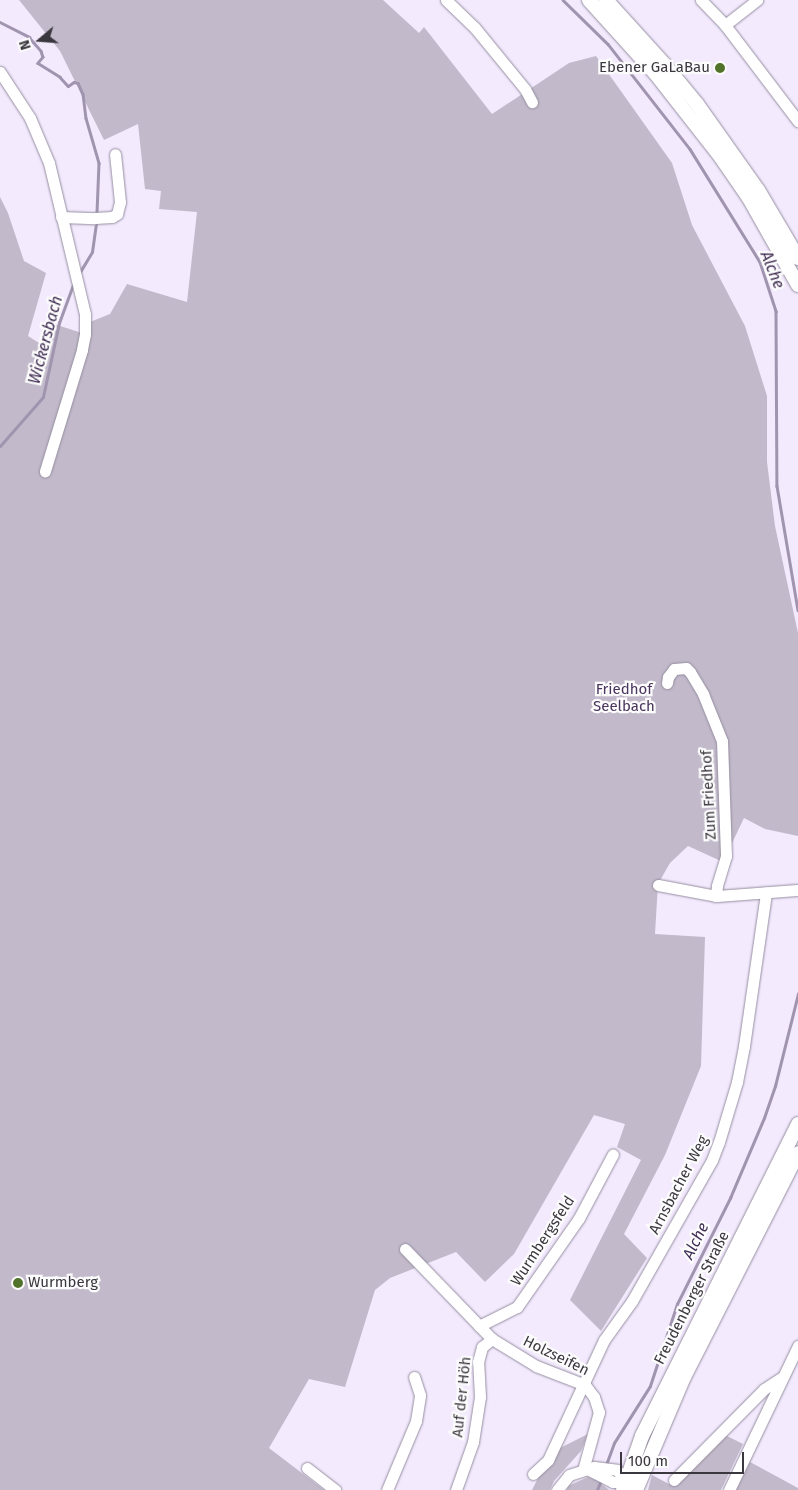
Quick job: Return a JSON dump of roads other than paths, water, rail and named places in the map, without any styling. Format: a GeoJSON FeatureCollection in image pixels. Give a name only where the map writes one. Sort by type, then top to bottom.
{"type":"FeatureCollection","features":[{"type":"Feature","properties":{"kind":"main road"},"geometry":{"type":"LineString","coordinates":[[589,0],[655,73],[720,156],[748,198],[798,285]]}},
{"type":"Feature","properties":{"kind":"main road"},"geometry":{"type":"LineString","coordinates":[[606,0],[664,64],[697,104],[758,190],[798,258]]}},
{"type":"Feature","properties":{"kind":"main road","name":"Freudenberger Straße"},"geometry":{"type":"LineString","coordinates":[[631,1487],[633,1457],[659,1401],[798,1124]]}},
{"type":"Feature","properties":{"kind":"main road","name":"Freudenberger Straße"},"geometry":{"type":"LineString","coordinates":[[631,1487],[684,1377],[798,1154]]}},
{"type":"Feature","properties":{"kind":"street"},"geometry":{"type":"LineString","coordinates":[[446,0],[475,28],[525,89],[532,102]]}},
{"type":"Feature","properties":{"kind":"street"},"geometry":{"type":"LineString","coordinates":[[701,0],[725,25],[798,121]]}},
{"type":"Feature","properties":{"kind":"street"},"geometry":{"type":"LineString","coordinates":[[725,25],[757,0]]}},
{"type":"Feature","properties":{"kind":"street"},"geometry":{"type":"LineString","coordinates":[[0,72],[30,118],[49,163],[86,327],[67,404],[45,471]]}},
{"type":"Feature","properties":{"kind":"street"},"geometry":{"type":"LineString","coordinates":[[61,217],[95,218],[112,217],[118,214],[120,202],[115,154]]}},
{"type":"Feature","properties":{"kind":"street","name":"Zum Friedhof"},"geometry":{"type":"LineString","coordinates":[[667,684],[668,676],[674,669],[686,668],[690,672],[703,694],[722,741],[726,856],[716,896]]}},
{"type":"Feature","properties":{"kind":"street"},"geometry":{"type":"LineString","coordinates":[[658,885],[716,896],[798,890]]}},
{"type":"Feature","properties":{"kind":"street","name":"Arnsbacher Weg"},"geometry":{"type":"LineString","coordinates":[[533,1474],[548,1460],[585,1385],[604,1340],[632,1302],[712,1160],[737,1082],[766,893]]}},
{"type":"Feature","properties":{"kind":"street","name":"Wurmbergsfeld"},"geometry":{"type":"LineString","coordinates":[[480,1326],[517,1307],[579,1218],[613,1154]]}},
{"type":"Feature","properties":{"kind":"street","name":"Holzseifen"},"geometry":{"type":"LineString","coordinates":[[405,1249],[420,1262],[492,1338],[536,1366],[585,1385],[594,1397],[599,1412],[590,1470]]}},
{"type":"Feature","properties":{"kind":"street","name":"Auf der Höh"},"geometry":{"type":"LineString","coordinates":[[456,1490],[473,1442],[480,1397],[478,1362],[482,1347],[492,1338]]}},
{"type":"Feature","properties":{"kind":"street"},"geometry":{"type":"LineString","coordinates":[[729,1490],[781,1378],[798,1346]]}},
{"type":"Feature","properties":{"kind":"street"},"geometry":{"type":"LineString","coordinates":[[387,1490],[416,1421],[420,1395],[414,1377]]}},
{"type":"Feature","properties":{"kind":"street"},"geometry":{"type":"LineString","coordinates":[[674,1480],[764,1388],[781,1378]]}},
{"type":"Feature","properties":{"kind":"street"},"geometry":{"type":"LineString","coordinates":[[307,1468],[335,1490]]}},
{"type":"Feature","properties":{"kind":"street"},"geometry":{"type":"LineString","coordinates":[[557,1490],[569,1475],[590,1470],[610,1475],[617,1470],[631,1487]]}},
{"type":"Feature","properties":{"kind":"waterway","name":"Alche"},"geometry":{"type":"LineString","coordinates":[[563,0],[608,44],[690,149],[760,262],[776,311],[777,486],[798,610]]}},
{"type":"Feature","properties":{"kind":"waterway","name":"Wickersbach"},"geometry":{"type":"LineString","coordinates":[[0,22],[29,37],[41,51],[43,57],[38,63],[60,77],[68,86],[74,82],[78,83],[83,94],[86,118],[99,163],[97,213]]}},
{"type":"Feature","properties":{"kind":"waterway","name":"Wickersbach"},"geometry":{"type":"LineString","coordinates":[[80,272],[92,252],[96,223]]}},
{"type":"Feature","properties":{"kind":"waterway","name":"Wickersbach"},"geometry":{"type":"LineString","coordinates":[[0,446],[43,397],[59,323],[73,285]]}},
{"type":"Feature","properties":{"kind":"waterway","name":"Alche"},"geometry":{"type":"LineString","coordinates":[[606,1465],[614,1443],[650,1386],[677,1304],[730,1198],[764,1118],[775,1086],[798,994]]}},
{"type":"Feature","properties":{"kind":"waterway","name":"Alche"},"geometry":{"type":"LineString","coordinates":[[597,1490],[601,1480]]}},
{"type":"Feature","properties":{"kind":"place","name":"Ebener GaLaBau"},"geometry":{"type":"Point","coordinates":[720,68]}},
{"type":"Feature","properties":{"kind":"place","name":"Wurmberg"},"geometry":{"type":"Point","coordinates":[18,1283]}},
{"type":"Feature","properties":{"kind":"park label","name":"Friedhof Seelbach"},"geometry":{"type":"Point","coordinates":[624,698]}}]}
